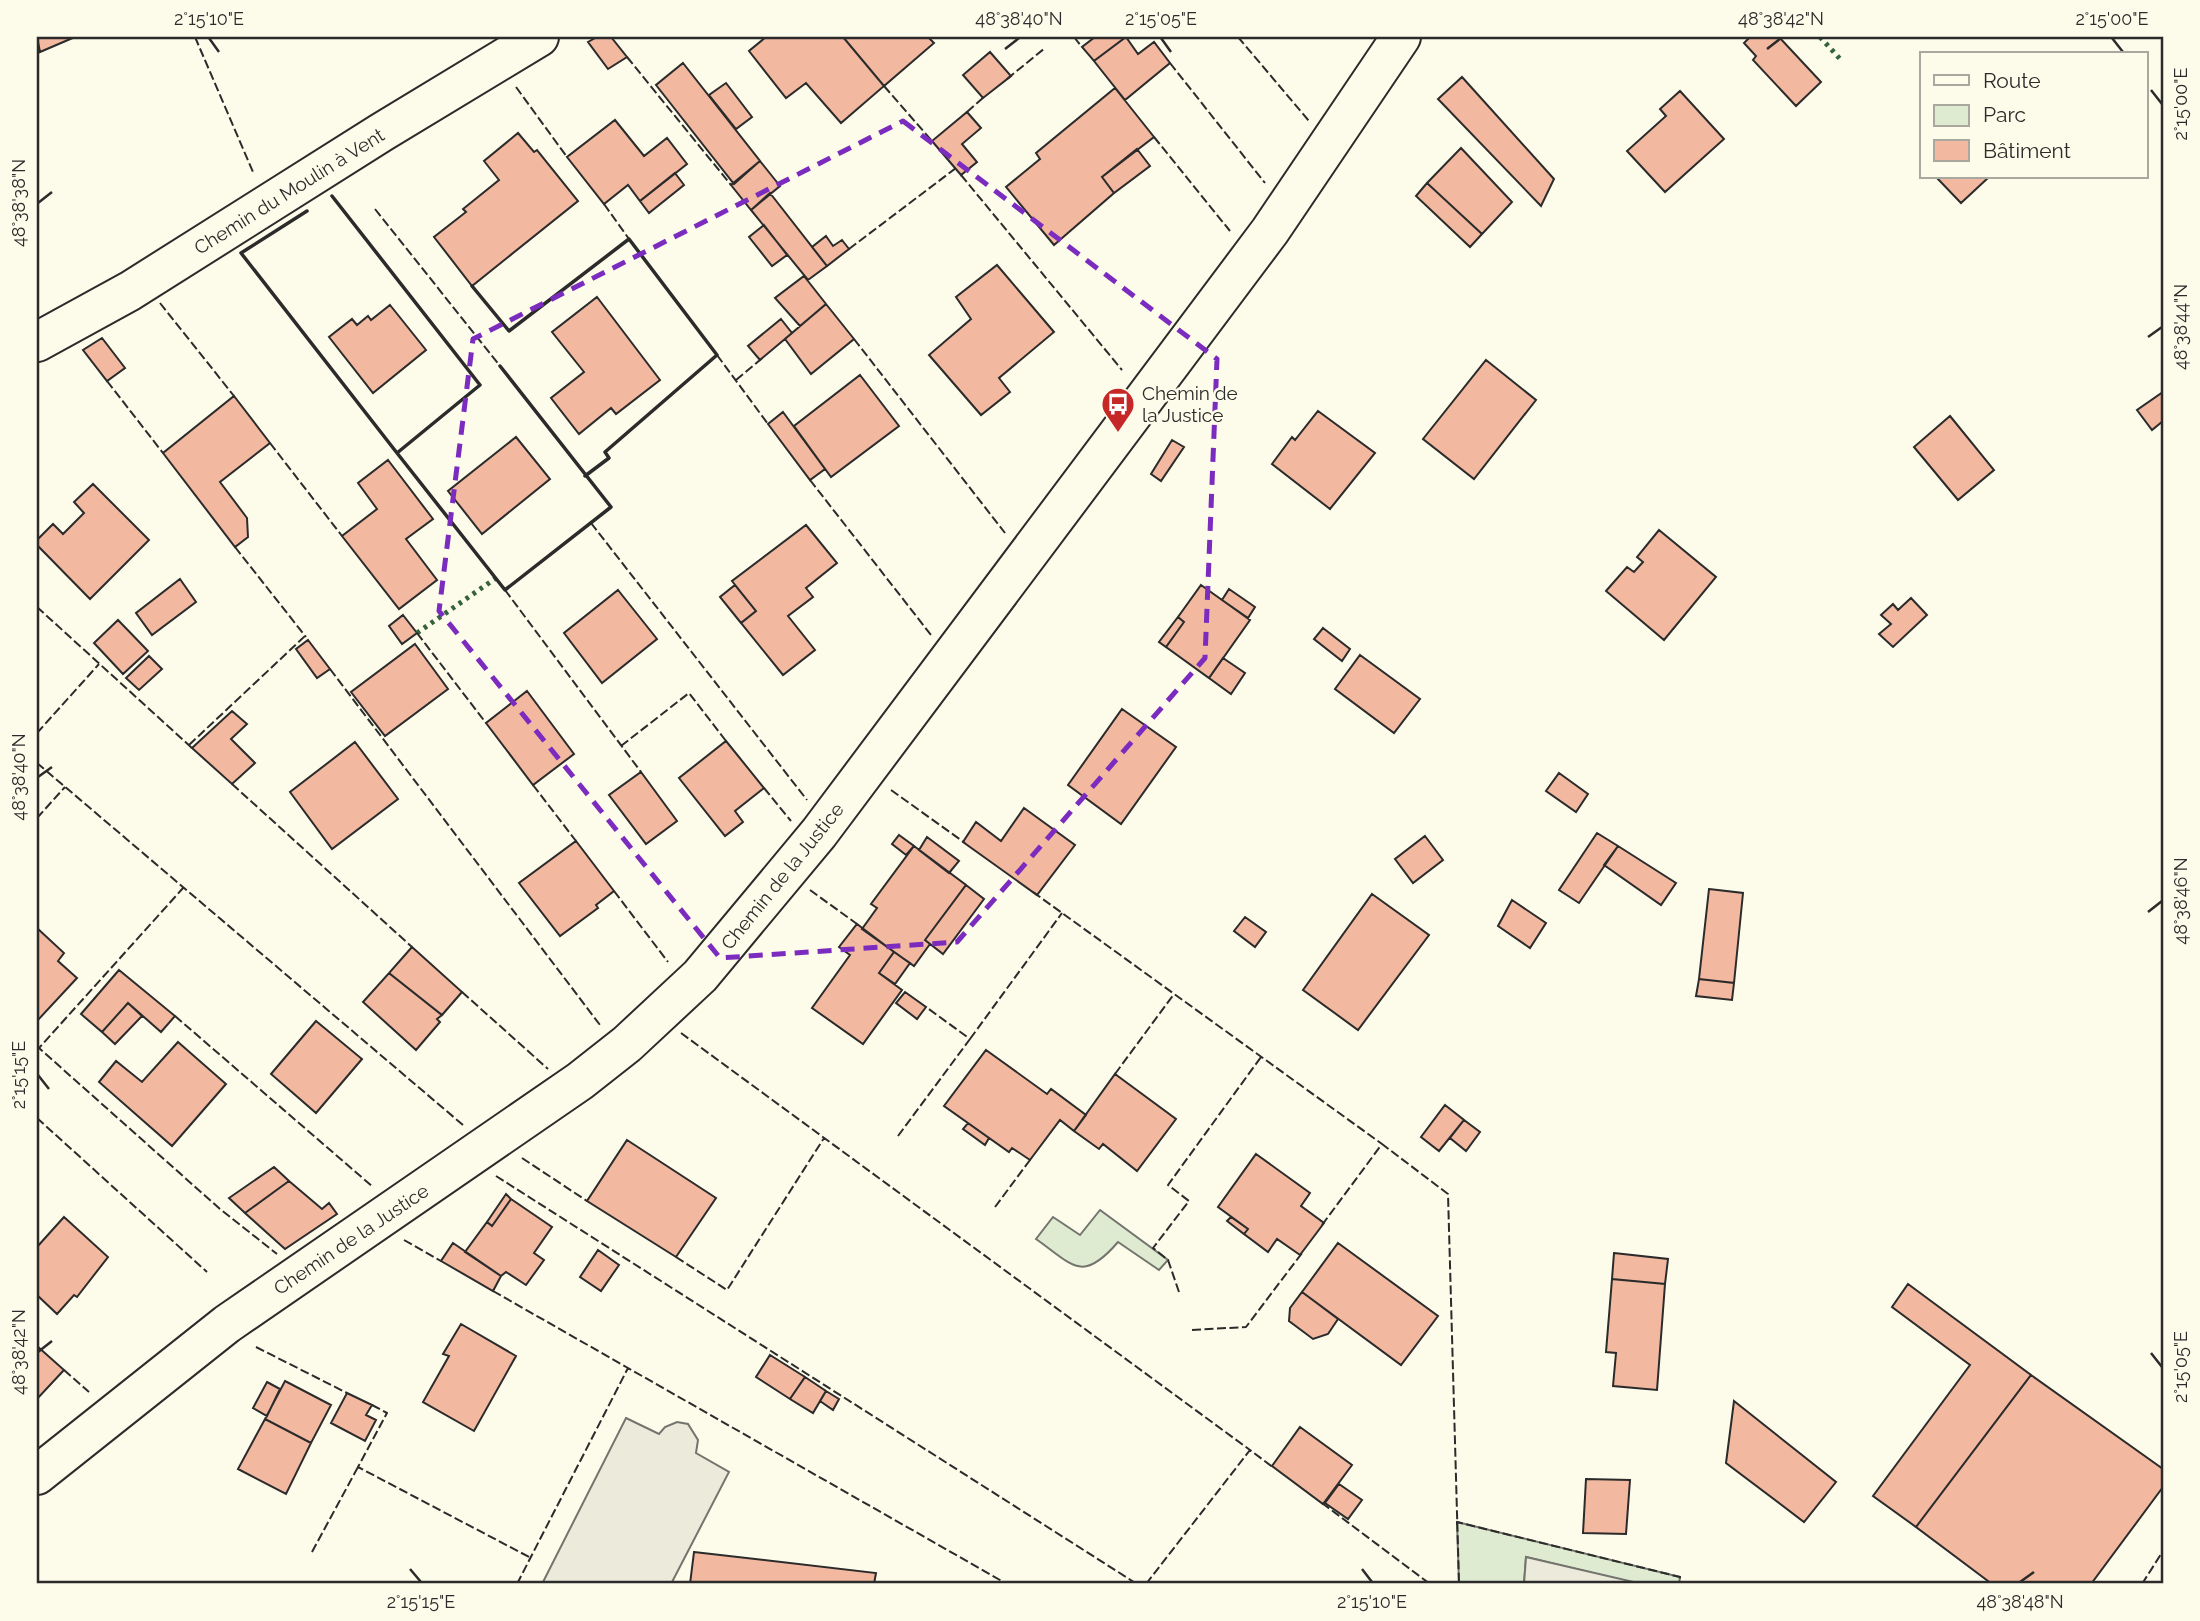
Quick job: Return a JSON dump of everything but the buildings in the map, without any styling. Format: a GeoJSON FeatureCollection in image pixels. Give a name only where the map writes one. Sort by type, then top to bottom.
{"type":"FeatureCollection","features":[{"type":"Feature","properties":{"kind":"street","name":"Chemin du Moulin à Vent"},"geometry":{"type":"LineString","coordinates":[[37,342],[130,291],[382,132],[539,37]]}},
{"type":"Feature","properties":{"kind":"street","name":"Chemin de la Justice"},"geometry":{"type":"LineString","coordinates":[[37,1475],[227,1324],[580,1081],[627,1044],[700,976],[819,833],[1270,231],[1401,37]]}},
{"type":"Feature","properties":{"kind":"highlighted area"},"geometry":{"type":"Polygon","coordinates":[[[903,121],[1217,359],[1205,658],[957,942],[720,958],[439,611],[473,339],[903,121]]]}},
{"type":"Feature","properties":{"kind":"green space"},"geometry":{"type":"Polygon","coordinates":[[[1100,1210],[1168,1260],[1159,1270],[1118,1242],[1095,1263],[1077,1266],[1036,1239],[1053,1217],[1080,1235],[1100,1210]]]}},
{"type":"Feature","properties":{"kind":"green space"},"geometry":{"type":"Polygon","coordinates":[[[1457,1522],[1680,1577],[1679,1584],[1638,1584],[1526,1557],[1524,1584],[1459,1584],[1457,1522]]]}},
{"type":"Feature","properties":{"kind":"shaded area"},"geometry":{"type":"Polygon","coordinates":[[[626,1418],[659,1434],[665,1427],[677,1422],[688,1424],[698,1440],[696,1453],[729,1472],[671,1584],[542,1584],[626,1418]]]}},
{"type":"Feature","properties":{"kind":"shaded area"},"geometry":{"type":"Polygon","coordinates":[[[1526,1557],[1638,1583],[1638,1584],[1524,1584],[1526,1557]]]}},
{"type":"Feature","properties":{"kind":"hedge"},"geometry":{"type":"LineString","coordinates":[[1820,37],[1841,60]]}},
{"type":"Feature","properties":{"kind":"hedge"},"geometry":{"type":"LineString","coordinates":[[417,633],[496,578]]}},
{"type":"Feature","properties":{"kind":"fence"},"geometry":{"type":"LineString","coordinates":[[195,37],[253,172]]}},
{"type":"Feature","properties":{"kind":"fence"},"geometry":{"type":"LineString","coordinates":[[1074,37],[1082,47]]}},
{"type":"Feature","properties":{"kind":"fence"},"geometry":{"type":"LineString","coordinates":[[1238,37],[1309,121]]}},
{"type":"Feature","properties":{"kind":"fence"},"geometry":{"type":"LineString","coordinates":[[1007,79],[1045,48]]}},
{"type":"Feature","properties":{"kind":"fence"},"geometry":{"type":"LineString","coordinates":[[627,57],[731,185]]}},
{"type":"Feature","properties":{"kind":"fence"},"geometry":{"type":"LineString","coordinates":[[1170,63],[1265,183]]}},
{"type":"Feature","properties":{"kind":"fence"},"geometry":{"type":"LineString","coordinates":[[884,86],[932,141]]}},
{"type":"Feature","properties":{"kind":"fence"},"geometry":{"type":"LineString","coordinates":[[516,87],[567,157]]}},
{"type":"Feature","properties":{"kind":"fence"},"geometry":{"type":"LineString","coordinates":[[967,112],[985,96]]}},
{"type":"Feature","properties":{"kind":"fence"},"geometry":{"type":"LineString","coordinates":[[1154,137],[1230,231]]}},
{"type":"Feature","properties":{"kind":"fence"},"geometry":{"type":"LineString","coordinates":[[849,249],[956,168]]}},
{"type":"Feature","properties":{"kind":"fence"},"geometry":{"type":"LineString","coordinates":[[961,175],[1122,370]]}},
{"type":"Feature","properties":{"kind":"fence"},"geometry":{"type":"LineString","coordinates":[[604,204],[629,239]]}},
{"type":"Feature","properties":{"kind":"fence"},"geometry":{"type":"LineString","coordinates":[[375,209],[500,366]]}},
{"type":"Feature","properties":{"kind":"fence"},"geometry":{"type":"LineString","coordinates":[[160,303],[234,396]]}},
{"type":"Feature","properties":{"kind":"fence"},"geometry":{"type":"LineString","coordinates":[[854,339],[1005,533]]}},
{"type":"Feature","properties":{"kind":"fence"},"geometry":{"type":"LineString","coordinates":[[717,355],[768,424]]}},
{"type":"Feature","properties":{"kind":"fence"},"geometry":{"type":"LineString","coordinates":[[736,380],[760,360]]}},
{"type":"Feature","properties":{"kind":"fence"},"geometry":{"type":"LineString","coordinates":[[107,381],[163,453]]}},
{"type":"Feature","properties":{"kind":"fence"},"geometry":{"type":"LineString","coordinates":[[270,443],[342,536]]}},
{"type":"Feature","properties":{"kind":"fence"},"geometry":{"type":"LineString","coordinates":[[810,480],[931,635]]}},
{"type":"Feature","properties":{"kind":"fence"},"geometry":{"type":"LineString","coordinates":[[591,523],[807,800]]}},
{"type":"Feature","properties":{"kind":"fence"},"geometry":{"type":"LineString","coordinates":[[235,547],[306,637]]}},
{"type":"Feature","properties":{"kind":"fence"},"geometry":{"type":"LineString","coordinates":[[505,590],[641,772]]}},
{"type":"Feature","properties":{"kind":"fence"},"geometry":{"type":"LineString","coordinates":[[37,607],[192,748]]}},
{"type":"Feature","properties":{"kind":"fence"},"geometry":{"type":"LineString","coordinates":[[417,633],[486,723]]}},
{"type":"Feature","properties":{"kind":"fence"},"geometry":{"type":"LineString","coordinates":[[189,745],[305,636]]}},
{"type":"Feature","properties":{"kind":"fence"},"geometry":{"type":"LineString","coordinates":[[37,733],[99,664]]}},
{"type":"Feature","properties":{"kind":"fence"},"geometry":{"type":"LineString","coordinates":[[330,669],[600,1025]]}},
{"type":"Feature","properties":{"kind":"fence"},"geometry":{"type":"LineString","coordinates":[[621,746],[689,693],[726,741]]}},
{"type":"Feature","properties":{"kind":"fence"},"geometry":{"type":"LineString","coordinates":[[37,763],[463,1125]]}},
{"type":"Feature","properties":{"kind":"fence"},"geometry":{"type":"LineString","coordinates":[[232,784],[412,947]]}},
{"type":"Feature","properties":{"kind":"fence"},"geometry":{"type":"LineString","coordinates":[[533,785],[576,841]]}},
{"type":"Feature","properties":{"kind":"fence"},"geometry":{"type":"LineString","coordinates":[[37,818],[65,787]]}},
{"type":"Feature","properties":{"kind":"fence"},"geometry":{"type":"LineString","coordinates":[[764,788],[791,821]]}},
{"type":"Feature","properties":{"kind":"fence"},"geometry":{"type":"LineString","coordinates":[[891,790],[965,843]]}},
{"type":"Feature","properties":{"kind":"fence"},"geometry":{"type":"LineString","coordinates":[[184,887],[39,1048],[220,1209],[277,1254]]}},
{"type":"Feature","properties":{"kind":"fence"},"geometry":{"type":"LineString","coordinates":[[810,890],[857,924]]}},
{"type":"Feature","properties":{"kind":"fence"},"geometry":{"type":"LineString","coordinates":[[614,891],[668,962]]}},
{"type":"Feature","properties":{"kind":"fence"},"geometry":{"type":"LineString","coordinates":[[1033,892],[1382,1144]]}},
{"type":"Feature","properties":{"kind":"fence"},"geometry":{"type":"LineString","coordinates":[[970,1039],[1062,913]]}},
{"type":"Feature","properties":{"kind":"fence"},"geometry":{"type":"LineString","coordinates":[[462,992],[548,1069]]}},
{"type":"Feature","properties":{"kind":"fence"},"geometry":{"type":"LineString","coordinates":[[1115,1074],[1174,994]]}},
{"type":"Feature","properties":{"kind":"fence"},"geometry":{"type":"LineString","coordinates":[[898,1136],[970,1039],[926,1007]]}},
{"type":"Feature","properties":{"kind":"fence"},"geometry":{"type":"LineString","coordinates":[[175,1016],[373,1187]]}},
{"type":"Feature","properties":{"kind":"fence"},"geometry":{"type":"LineString","coordinates":[[681,1033],[1250,1450]]}},
{"type":"Feature","properties":{"kind":"fence"},"geometry":{"type":"LineString","coordinates":[[1179,1292],[1168,1260],[1153,1248],[1189,1201],[1168,1185],[1261,1057]]}},
{"type":"Feature","properties":{"kind":"fence"},"geometry":{"type":"LineString","coordinates":[[37,1118],[207,1272]]}},
{"type":"Feature","properties":{"kind":"fence"},"geometry":{"type":"LineString","coordinates":[[676,1257],[727,1290],[824,1138]]}},
{"type":"Feature","properties":{"kind":"fence"},"geometry":{"type":"LineString","coordinates":[[1322,1225],[1382,1144],[1448,1194],[1459,1584]]}},
{"type":"Feature","properties":{"kind":"fence"},"geometry":{"type":"LineString","coordinates":[[522,1158],[587,1201]]}},
{"type":"Feature","properties":{"kind":"fence"},"geometry":{"type":"LineString","coordinates":[[995,1207],[1030,1160]]}},
{"type":"Feature","properties":{"kind":"fence"},"geometry":{"type":"LineString","coordinates":[[496,1176],[1137,1584]]}},
{"type":"Feature","properties":{"kind":"fence"},"geometry":{"type":"LineString","coordinates":[[404,1240],[441,1261]]}},
{"type":"Feature","properties":{"kind":"fence"},"geometry":{"type":"LineString","coordinates":[[1192,1330],[1246,1327],[1302,1253]]}},
{"type":"Feature","properties":{"kind":"fence"},"geometry":{"type":"LineString","coordinates":[[493,1291],[628,1368]]}},
{"type":"Feature","properties":{"kind":"fence"},"geometry":{"type":"LineString","coordinates":[[256,1347],[347,1393]]}},
{"type":"Feature","properties":{"kind":"fence"},"geometry":{"type":"LineString","coordinates":[[517,1584],[628,1368],[1007,1584]]}},
{"type":"Feature","properties":{"kind":"fence"},"geometry":{"type":"LineString","coordinates":[[64,1370],[89,1392]]}},
{"type":"Feature","properties":{"kind":"fence"},"geometry":{"type":"LineString","coordinates":[[372,1405],[387,1413],[358,1467],[531,1558]]}},
{"type":"Feature","properties":{"kind":"fence"},"geometry":{"type":"LineString","coordinates":[[1146,1584],[1250,1450],[1274,1468]]}},
{"type":"Feature","properties":{"kind":"fence"},"geometry":{"type":"LineString","coordinates":[[312,1552],[358,1467]]}},
{"type":"Feature","properties":{"kind":"fence"},"geometry":{"type":"LineString","coordinates":[[1322,1503],[1430,1584]]}},
{"type":"Feature","properties":{"kind":"fence"},"geometry":{"type":"LineString","coordinates":[[1457,1525],[1457,1522],[1680,1577],[1679,1584]]}},
{"type":"Feature","properties":{"kind":"fence"},"geometry":{"type":"LineString","coordinates":[[2142,1584],[2163,1551]]}},
{"type":"Feature","properties":{"kind":"wall"},"geometry":{"type":"LineString","coordinates":[[332,196],[480,385],[397,453],[505,590],[611,507],[500,366]]}},
{"type":"Feature","properties":{"kind":"wall"},"geometry":{"type":"LineString","coordinates":[[307,211],[241,253],[397,453]]}},
{"type":"Feature","properties":{"kind":"wall"},"geometry":{"type":"LineString","coordinates":[[472,286],[509,331],[629,239],[717,355],[605,452],[609,458],[585,476]]}},
{"type":"Feature","properties":{"kind":"place","name":"Chemin de la Justice"},"geometry":{"type":"Point","coordinates":[1118,434]}}]}
